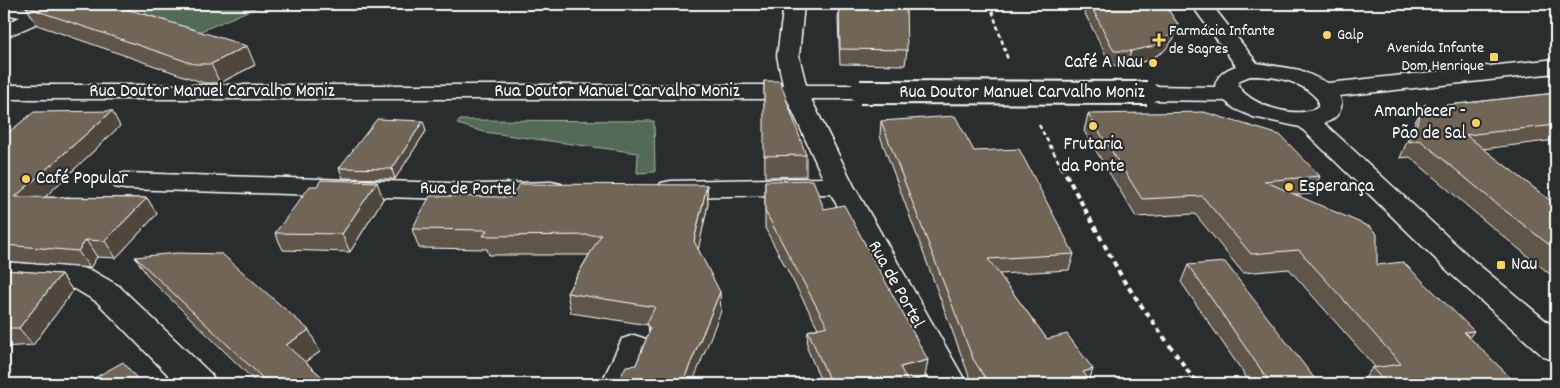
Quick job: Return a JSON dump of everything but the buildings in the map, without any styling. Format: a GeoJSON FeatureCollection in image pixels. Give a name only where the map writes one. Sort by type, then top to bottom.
{"type":"FeatureCollection","features":[{"type":"Feature","properties":{"kind":"street"},"geometry":{"type":"LineString","coordinates":[[4,32],[65,4]]}},
{"type":"Feature","properties":{"kind":"street","name":"Rua de Portel"},"geometry":{"type":"LineString","coordinates":[[794,4],[788,56],[796,92],[840,186],[950,384]]}},
{"type":"Feature","properties":{"kind":"street"},"geometry":{"type":"LineString","coordinates":[[1201,4],[1250,69]]}},
{"type":"Feature","properties":{"kind":"street"},"geometry":{"type":"LineString","coordinates":[[4,8],[38,15]]}},
{"type":"Feature","properties":{"kind":"street"},"geometry":{"type":"LineString","coordinates":[[1323,91],[1556,66]]}},
{"type":"Feature","properties":{"kind":"street"},"geometry":{"type":"LineString","coordinates":[[1250,69],[1282,72],[1298,77],[1323,91],[1329,99],[1330,106],[1327,112],[1306,119],[1285,118],[1262,112],[1243,104],[1230,94],[1226,85],[1228,78],[1237,72],[1250,69]]}},
{"type":"Feature","properties":{"kind":"street","name":"Rua Doutor Manuel Carvalho Moniz"},"geometry":{"type":"LineString","coordinates":[[4,92],[1230,94]]}},
{"type":"Feature","properties":{"kind":"street"},"geometry":{"type":"LineString","coordinates":[[39,116],[68,92]]}},
{"type":"Feature","properties":{"kind":"street"},"geometry":{"type":"LineString","coordinates":[[1306,119],[1463,268],[1556,348]]}},
{"type":"Feature","properties":{"kind":"street","name":"Rua de Portel"},"geometry":{"type":"LineString","coordinates":[[125,181],[481,192],[580,190]]}},
{"type":"Feature","properties":{"kind":"street"},"geometry":{"type":"LineString","coordinates":[[650,189],[840,186]]}},
{"type":"Feature","properties":{"kind":"street"},"geometry":{"type":"LineString","coordinates":[[4,273],[82,279],[108,294],[199,384]]}},
{"type":"Feature","properties":{"kind":"street"},"geometry":{"type":"LineString","coordinates":[[619,384],[634,348]]}},
{"type":"Feature","properties":{"kind":"path"},"geometry":{"type":"LineString","coordinates":[[990,4],[1011,68]]}},
{"type":"Feature","properties":{"kind":"path"},"geometry":{"type":"LineString","coordinates":[[1038,122],[1124,281],[1197,384]]}},
{"type":"Feature","properties":{"kind":"green space"},"geometry":{"type":"Polygon","coordinates":[[[166,4],[264,4],[199,32],[143,13],[166,4]]]}},
{"type":"Feature","properties":{"kind":"green space"},"geometry":{"type":"Polygon","coordinates":[[[460,120],[654,121],[655,172],[637,173],[638,153],[484,132],[457,124],[460,120]]]}},
{"type":"Feature","properties":{"kind":"place","name":"Galp"},"geometry":{"type":"Point","coordinates":[1327,35]}},
{"type":"Feature","properties":{"kind":"place","name":"Farmácia Infante de Sagres"},"geometry":{"type":"Point","coordinates":[1159,40]}},
{"type":"Feature","properties":{"kind":"place","name":"Avenida Infante Dom Henrique"},"geometry":{"type":"Point","coordinates":[1494,57]}},
{"type":"Feature","properties":{"kind":"place","name":"Café A Nau"},"geometry":{"type":"Point","coordinates":[1153,63]}},
{"type":"Feature","properties":{"kind":"place","name":"Amanhecer - Pão de Sal"},"geometry":{"type":"Point","coordinates":[1476,123]}},
{"type":"Feature","properties":{"kind":"place","name":"Frutaria da Ponte"},"geometry":{"type":"Point","coordinates":[1093,126]}},
{"type":"Feature","properties":{"kind":"place","name":"Café Popular"},"geometry":{"type":"Point","coordinates":[26,179]}},
{"type":"Feature","properties":{"kind":"place","name":"Esperança"},"geometry":{"type":"Point","coordinates":[1289,187]}},
{"type":"Feature","properties":{"kind":"place","name":"Nau"},"geometry":{"type":"Point","coordinates":[1501,265]}}]}
